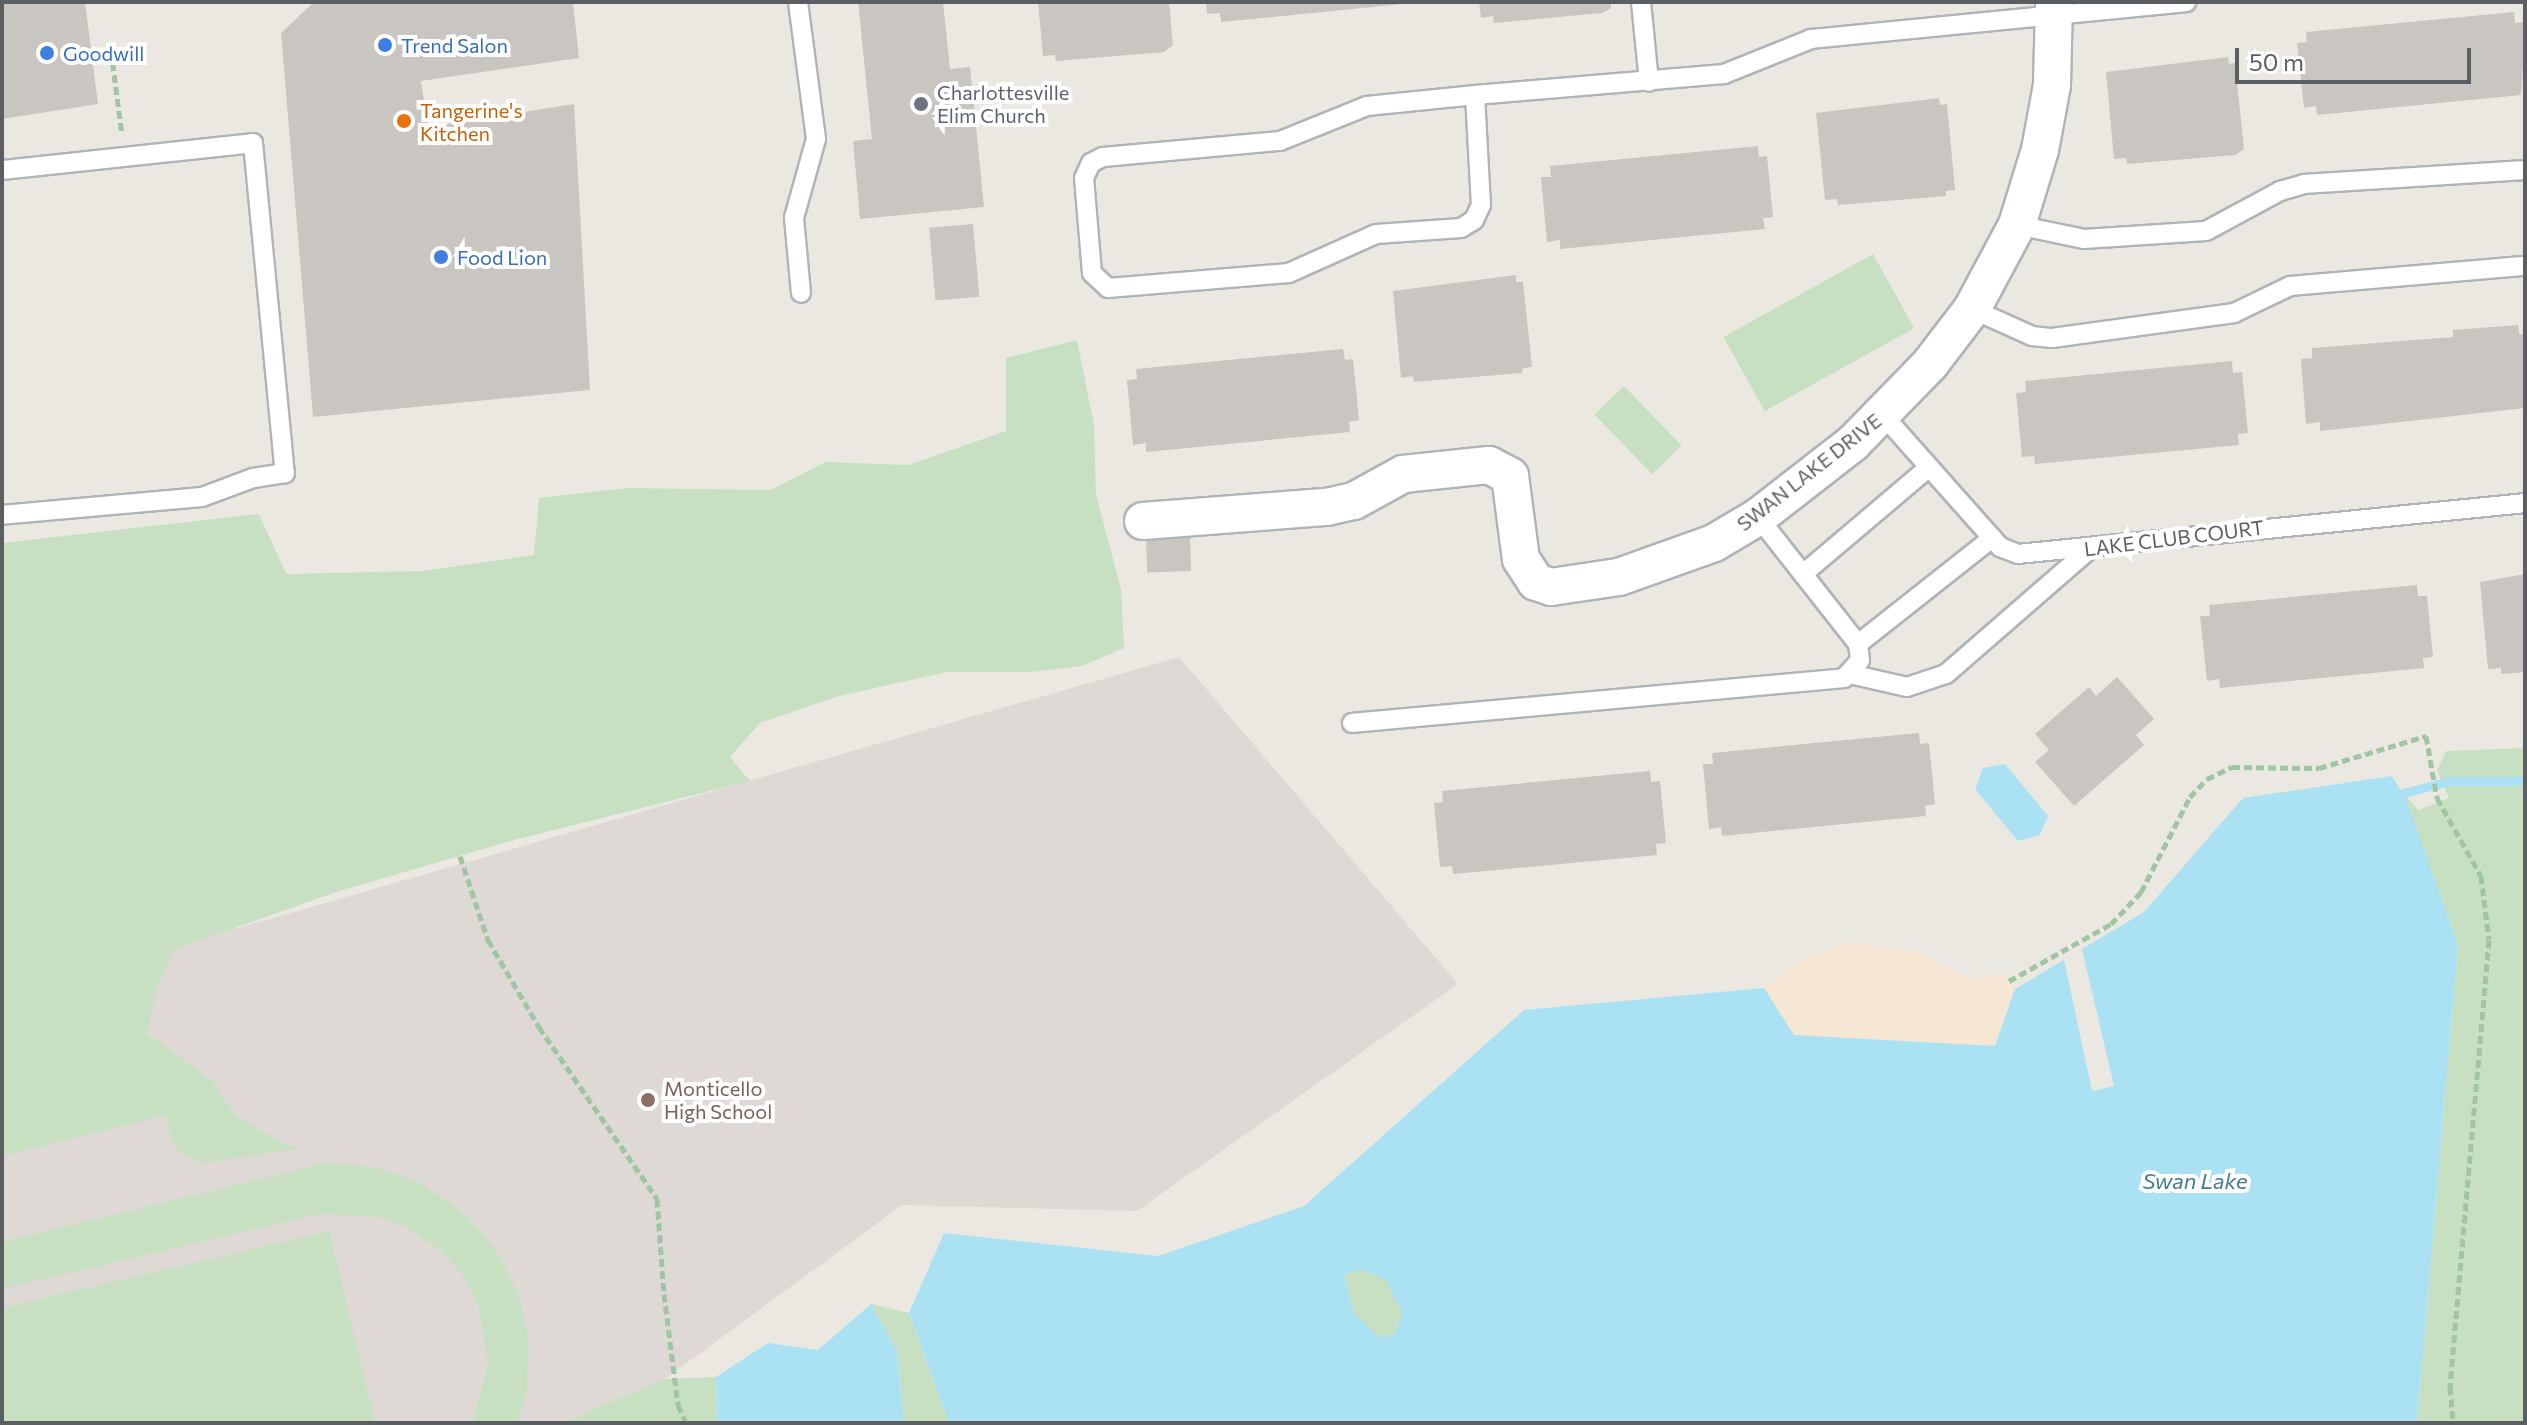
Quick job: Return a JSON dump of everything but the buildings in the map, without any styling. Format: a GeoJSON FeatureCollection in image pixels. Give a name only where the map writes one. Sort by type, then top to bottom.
{"type":"FeatureCollection","features":[{"type":"Feature","properties":{"kind":"street","name":"SWAN LAKE DRIVE"},"geometry":{"type":"LineString","coordinates":[[1143,521],[1327,507],[1354,501],[1403,474],[1489,465],[1510,476],[1527,573],[1551,587],[1619,577],[1673,561],[1758,517],[1883,415],[1972,309],[2017,225],[2040,150],[2055,9]]}},
{"type":"Feature","properties":{"kind":"lane"},"geometry":{"type":"LineString","coordinates":[[798,2],[816,139],[794,218],[801,293]]}},
{"type":"Feature","properties":{"kind":"lane"},"geometry":{"type":"LineString","coordinates":[[1641,2],[1649,82]]}},
{"type":"Feature","properties":{"kind":"lane"},"geometry":{"type":"LineString","coordinates":[[1475,95],[1481,205],[1474,220],[1461,228],[1376,234],[1289,273],[1108,288],[1092,273],[1084,178],[1091,163],[1103,157],[1280,141],[1367,106],[1475,95],[1724,74],[1811,39],[2055,9],[2186,2]]}},
{"type":"Feature","properties":{"kind":"lane"},"geometry":{"type":"LineString","coordinates":[[2,170],[253,143],[285,473],[253,478],[202,497],[2,515]]}},
{"type":"Feature","properties":{"kind":"lane"},"geometry":{"type":"LineString","coordinates":[[2017,225],[2084,239],[2191,232],[2228,222],[2280,191],[2304,184],[2525,170]]}},
{"type":"Feature","properties":{"kind":"lane"},"geometry":{"type":"LineString","coordinates":[[1972,309],[2032,336],[2052,338],[2234,313],[2290,286],[2525,266]]}},
{"type":"Feature","properties":{"kind":"lane","name":"LAKE CLUB COURT"},"geometry":{"type":"LineString","coordinates":[[1883,415],[1992,538],[2018,554],[2525,503]]}},
{"type":"Feature","properties":{"kind":"lane"},"geometry":{"type":"LineString","coordinates":[[1803,574],[1929,467]]}},
{"type":"Feature","properties":{"kind":"lane"},"geometry":{"type":"LineString","coordinates":[[1758,517],[1858,644],[1860,660],[1850,674]]}},
{"type":"Feature","properties":{"kind":"lane"},"geometry":{"type":"LineString","coordinates":[[1858,644],[1992,538]]}},
{"type":"Feature","properties":{"kind":"lane"},"geometry":{"type":"LineString","coordinates":[[1352,723],[1850,674],[1907,687],[1946,674],[2091,548]]}},
{"type":"Feature","properties":{"kind":"path"},"geometry":{"type":"LineString","coordinates":[[111,51],[124,157]]}},
{"type":"Feature","properties":{"kind":"path"},"geometry":{"type":"LineString","coordinates":[[2009,981],[2111,924],[2141,892],[2190,797],[2207,779],[2232,767],[2319,768],[2426,736],[2429,774],[2437,798],[2481,876],[2489,940],[2450,1387],[2453,1423]]}},
{"type":"Feature","properties":{"kind":"path"},"geometry":{"type":"LineString","coordinates":[[460,856],[488,940],[539,1027],[657,1199],[667,1322],[678,1405],[686,1423]]}},
{"type":"Feature","properties":{"kind":"shaded area","name":"Monticello High School"},"geometry":{"type":"Polygon","coordinates":[[[1179,657],[1458,984],[1137,1211],[902,1205],[665,1379],[673,1423],[2,1423],[2,996],[1179,657]]]}},
{"type":"Feature","properties":{"kind":"green space"},"geometry":{"type":"Polygon","coordinates":[[[1873,254],[1914,328],[1765,411],[1723,337],[1873,254]]]}},
{"type":"Feature","properties":{"kind":"green space"},"geometry":{"type":"Polygon","coordinates":[[[1077,340],[1094,425],[1096,495],[1121,589],[1124,648],[1082,666],[1031,672],[946,672],[839,696],[760,723],[730,757],[750,781],[518,839],[336,892],[173,950],[156,991],[147,1034],[212,1080],[236,1117],[295,1149],[204,1163],[176,1149],[164,1116],[2,1156],[2,543],[259,514],[286,574],[422,571],[534,555],[539,498],[627,488],[771,490],[825,462],[908,465],[1006,431],[1006,358],[1077,340]]]}},
{"type":"Feature","properties":{"kind":"green space"},"geometry":{"type":"Polygon","coordinates":[[[1624,386],[1682,446],[1652,474],[1595,414],[1624,386]]]}},
{"type":"Feature","properties":{"kind":"green space"},"geometry":{"type":"Polygon","coordinates":[[[2525,748],[2525,1423],[2417,1423],[2458,945],[2403,793],[2418,810],[2449,798],[2437,770],[2446,751],[2525,748]]]}},
{"type":"Feature","properties":{"kind":"green space"},"geometry":{"type":"Polygon","coordinates":[[[326,1163],[374,1167],[419,1182],[463,1212],[495,1248],[519,1295],[528,1337],[527,1390],[518,1423],[473,1423],[488,1365],[479,1306],[461,1273],[440,1250],[405,1226],[379,1217],[320,1214],[2,1289],[2,1242],[326,1163]]]}},
{"type":"Feature","properties":{"kind":"green space"},"geometry":{"type":"Polygon","coordinates":[[[329,1231],[375,1423],[2,1423],[2,1308],[329,1231]]]}},
{"type":"Feature","properties":{"kind":"green space"},"geometry":{"type":"Polygon","coordinates":[[[1360,1269],[1386,1280],[1403,1313],[1395,1335],[1379,1337],[1354,1313],[1344,1275],[1360,1269]]]}},
{"type":"Feature","properties":{"kind":"green space"},"geometry":{"type":"Polygon","coordinates":[[[871,1304],[909,1313],[949,1423],[904,1423],[897,1351],[871,1304]]]}},
{"type":"Feature","properties":{"kind":"green space"},"geometry":{"type":"Polygon","coordinates":[[[716,1377],[717,1423],[562,1423],[665,1379],[716,1377]]]}},
{"type":"Feature","properties":{"kind":"sand"},"geometry":{"type":"Polygon","coordinates":[[[1847,942],[1918,952],[1970,979],[2005,973],[2014,989],[1995,1046],[1793,1035],[1764,989],[1799,961],[1847,942]]]}},
{"type":"Feature","properties":{"kind":"water"},"geometry":{"type":"Polygon","coordinates":[[[2005,764],[2048,816],[2040,835],[2018,841],[1975,789],[1983,768],[2005,764]]]}},
{"type":"Feature","properties":{"kind":"water","name":"Swan Lake"},"geometry":{"type":"Polygon","coordinates":[[[2392,776],[2406,799],[2458,945],[2417,1423],[949,1423],[909,1313],[944,1233],[1158,1256],[1304,1206],[1524,1010],[1764,988],[1794,1035],[1995,1046],[2015,989],[2144,912],[2243,798],[2392,776]],[[1360,1269],[1344,1275],[1354,1313],[1379,1337],[1395,1335],[1402,1313],[1386,1280],[1360,1269]]]}},
{"type":"Feature","properties":{"kind":"water"},"geometry":{"type":"Polygon","coordinates":[[[871,1304],[897,1351],[904,1423],[717,1423],[716,1377],[768,1343],[818,1350],[871,1304]]]}},
{"type":"Feature","properties":{"kind":"pier"},"geometry":{"type":"Polygon","coordinates":[[[2081,945],[2114,1086],[2092,1091],[2063,955],[2081,945]]]}},
{"type":"Feature","properties":{"kind":"waterway"},"geometry":{"type":"LineString","coordinates":[[2403,793],[2450,781],[2525,781]]}},
{"type":"Feature","properties":{"kind":"place","name":"Trend Salon"},"geometry":{"type":"Point","coordinates":[385,45]}},
{"type":"Feature","properties":{"kind":"place","name":"Goodwill"},"geometry":{"type":"Point","coordinates":[47,53]}},
{"type":"Feature","properties":{"kind":"place","name":"Charlottesville Elim Church"},"geometry":{"type":"Point","coordinates":[921,104]}},
{"type":"Feature","properties":{"kind":"place","name":"Tangerine's Kitchen"},"geometry":{"type":"Point","coordinates":[404,121]}},
{"type":"Feature","properties":{"kind":"place","name":"Food Lion"},"geometry":{"type":"Point","coordinates":[441,257]}},
{"type":"Feature","properties":{"kind":"place","name":"Monticello High School"},"geometry":{"type":"Point","coordinates":[648,1100]}}]}
